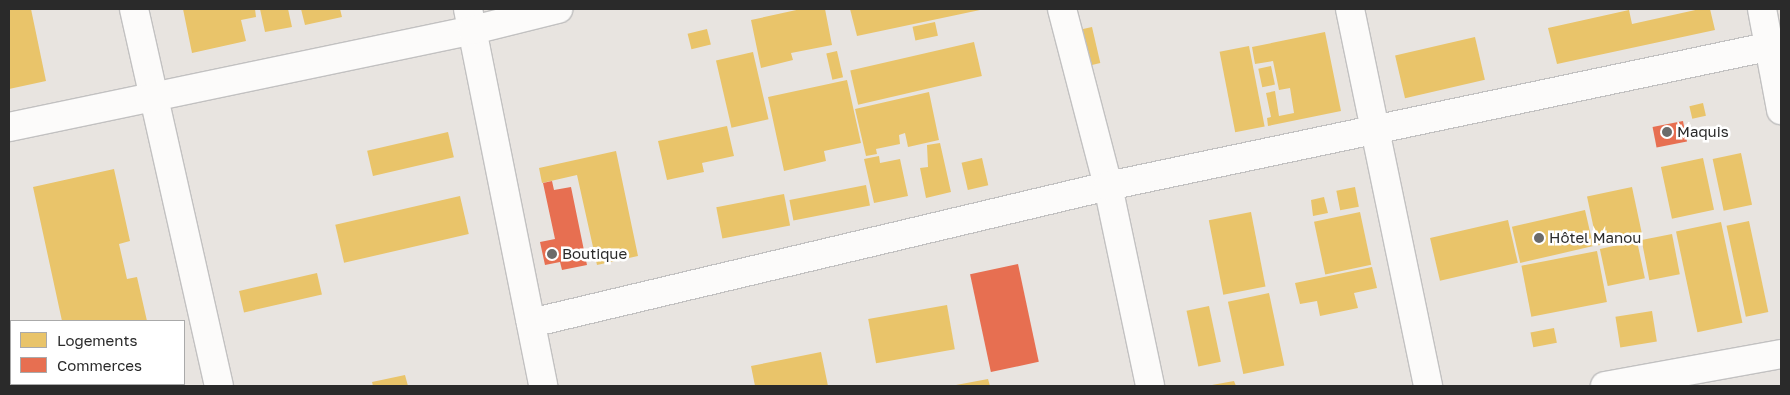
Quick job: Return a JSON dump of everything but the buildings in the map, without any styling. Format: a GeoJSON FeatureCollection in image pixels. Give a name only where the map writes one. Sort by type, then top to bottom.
{"type":"FeatureCollection","features":[{"type":"Feature","properties":{"kind":"street"},"geometry":{"type":"LineString","coordinates":[[134,9],[219,386]]}},
{"type":"Feature","properties":{"kind":"street"},"geometry":{"type":"LineString","coordinates":[[9,127],[471,19],[558,9]]}},
{"type":"Feature","properties":{"kind":"street"},"geometry":{"type":"LineString","coordinates":[[1062,9],[1108,186],[1150,386]]}},
{"type":"Feature","properties":{"kind":"street"},"geometry":{"type":"LineString","coordinates":[[1350,9],[1428,386]]}},
{"type":"Feature","properties":{"kind":"street"},"geometry":{"type":"LineString","coordinates":[[1762,9],[1775,45],[1781,110]]}},
{"type":"Feature","properties":{"kind":"street"},"geometry":{"type":"LineString","coordinates":[[471,19],[543,386]]}},
{"type":"Feature","properties":{"kind":"street"},"geometry":{"type":"LineString","coordinates":[[531,323],[1108,186],[1375,132],[1775,45]]}},
{"type":"Feature","properties":{"kind":"street"},"geometry":{"type":"LineString","coordinates":[[1604,386],[1781,354]]}},
{"type":"Feature","properties":{"kind":"place","name":"Maquis"},"geometry":{"type":"Point","coordinates":[1667,132]}},
{"type":"Feature","properties":{"kind":"place","name":"Hôtel Manou"},"geometry":{"type":"Point","coordinates":[1539,238]}},
{"type":"Feature","properties":{"kind":"place","name":"Boutique"},"geometry":{"type":"Point","coordinates":[552,254]}}]}
